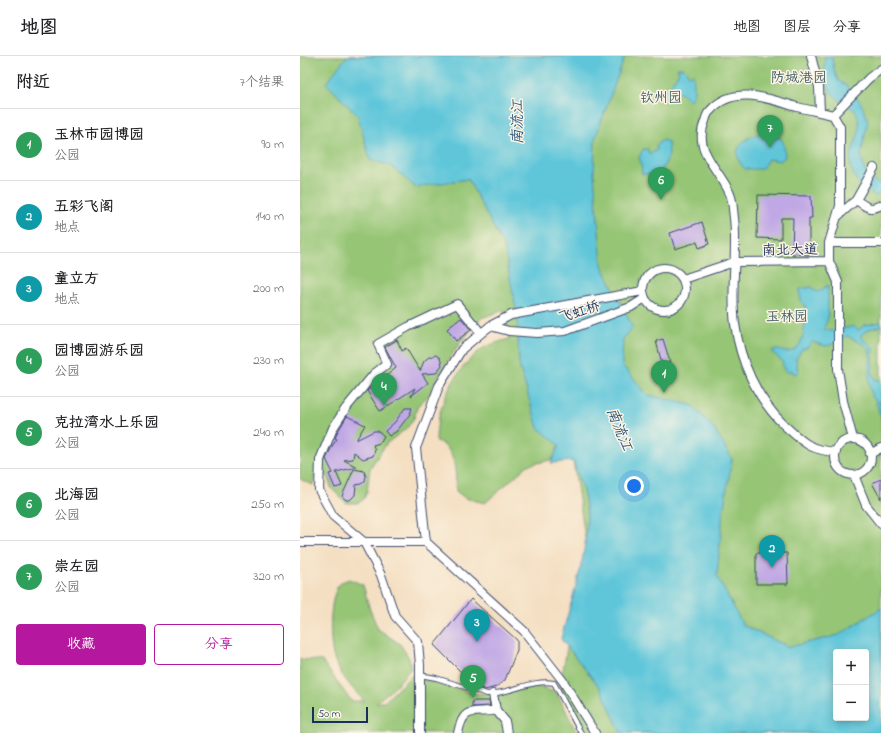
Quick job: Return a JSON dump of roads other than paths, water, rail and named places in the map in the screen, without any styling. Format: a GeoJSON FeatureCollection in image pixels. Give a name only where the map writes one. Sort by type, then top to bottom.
{"type":"FeatureCollection","features":[{"type":"Feature","properties":{"kind":"street"},"geometry":{"type":"LineString","coordinates":[[811,56],[819,87],[820,112]]}},
{"type":"Feature","properties":{"kind":"street"},"geometry":{"type":"LineString","coordinates":[[833,115],[868,78],[881,69]]}},
{"type":"Feature","properties":{"kind":"street"},"geometry":{"type":"LineString","coordinates":[[829,243],[840,206],[840,127],[833,115],[764,97],[750,95],[733,96],[719,103],[709,111],[702,128],[702,149],[730,195],[734,220],[736,328],[740,350],[761,396],[774,415],[802,442],[818,451],[836,452]]}},
{"type":"Feature","properties":{"kind":"street"},"geometry":{"type":"LineString","coordinates":[[837,217],[856,200],[874,168]]}},
{"type":"Feature","properties":{"kind":"street"},"geometry":{"type":"LineString","coordinates":[[856,200],[871,209],[877,209],[881,205]]}},
{"type":"Feature","properties":{"kind":"street","name":"南北大道"},"geometry":{"type":"LineString","coordinates":[[683,279],[734,262],[829,261],[829,243],[881,243]]}},
{"type":"Feature","properties":{"kind":"street"},"geometry":{"type":"LineString","coordinates":[[829,261],[838,282],[838,369],[843,401],[853,440]]}},
{"type":"Feature","properties":{"kind":"street"},"geometry":{"type":"LineString","coordinates":[[658,269],[673,270],[683,279],[685,292],[679,304],[674,308],[661,310],[654,308],[644,295],[647,277],[658,269]]}},
{"type":"Feature","properties":{"kind":"street","name":"飞虹桥"},"geometry":{"type":"LineString","coordinates":[[426,542],[416,448],[439,386],[462,349],[490,326],[511,315],[626,294],[644,295]]}},
{"type":"Feature","properties":{"kind":"street","name":"飞虹桥"},"geometry":{"type":"LineString","coordinates":[[490,326],[509,331],[537,333],[565,331],[631,307],[644,295]]}},
{"type":"Feature","properties":{"kind":"street"},"geometry":{"type":"LineString","coordinates":[[420,733],[420,675],[418,642],[396,616],[381,575],[364,542],[333,516],[319,490],[320,460],[332,428],[346,408],[374,374],[387,364],[378,344],[408,327],[457,304],[481,333]]}},
{"type":"Feature","properties":{"kind":"street"},"geometry":{"type":"LineString","coordinates":[[853,440],[864,444],[870,454],[869,466],[865,470],[854,475],[848,475],[839,469],[836,464],[836,452],[842,443],[853,440]]}},
{"type":"Feature","properties":{"kind":"street"},"geometry":{"type":"LineString","coordinates":[[870,454],[881,448]]}},
{"type":"Feature","properties":{"kind":"street"},"geometry":{"type":"LineString","coordinates":[[854,475],[866,505],[881,524]]}},
{"type":"Feature","properties":{"kind":"street"},"geometry":{"type":"LineString","coordinates":[[300,542],[426,542],[524,631],[563,681],[595,733]]}},
{"type":"Feature","properties":{"kind":"street"},"geometry":{"type":"LineString","coordinates":[[493,694],[496,710],[505,721],[507,733]]}},
{"type":"Feature","properties":{"kind":"street"},"geometry":{"type":"LineString","coordinates":[[458,733],[463,718],[470,712],[478,710],[496,710]]}},
{"type":"Feature","properties":{"kind":"lane"},"geometry":{"type":"LineString","coordinates":[[420,675],[436,678],[487,694],[493,694],[542,681],[554,683],[581,733]]}},
{"type":"Feature","properties":{"kind":"water","name":"南流江"},"geometry":{"type":"Polygon","coordinates":[[[347,56],[625,56],[595,139],[594,174],[602,265],[633,328],[623,339],[622,365],[648,395],[692,405],[713,427],[732,459],[723,512],[717,576],[743,625],[789,647],[839,635],[881,608],[881,733],[621,733],[601,689],[561,639],[576,587],[584,551],[587,516],[585,499],[573,461],[551,463],[559,445],[538,428],[519,365],[517,315],[504,247],[468,179],[415,187],[391,166],[370,160],[358,116],[326,83],[347,56]]]}},
{"type":"Feature","properties":{"kind":"water"},"geometry":{"type":"Polygon","coordinates":[[[825,56],[832,56],[834,70],[838,80],[846,85],[860,101],[868,120],[861,155],[865,172],[873,181],[881,183],[881,190],[878,195],[875,196],[862,186],[853,173],[850,165],[850,158],[859,131],[859,120],[856,111],[839,100],[830,90],[825,77],[825,56]]]}},
{"type":"Feature","properties":{"kind":"water"},"geometry":{"type":"Polygon","coordinates":[[[677,68],[684,68],[689,75],[693,74],[694,92],[689,101],[682,93],[660,91],[669,87],[679,72],[677,68]]]}},
{"type":"Feature","properties":{"kind":"water"},"geometry":{"type":"Polygon","coordinates":[[[761,133],[781,138],[784,145],[785,157],[780,161],[768,159],[762,169],[745,169],[740,163],[738,157],[740,146],[748,138],[761,133]]]}},
{"type":"Feature","properties":{"kind":"water"},"geometry":{"type":"Polygon","coordinates":[[[663,140],[668,142],[669,155],[660,175],[656,177],[656,173],[652,177],[647,174],[642,174],[639,158],[643,149],[648,149],[649,154],[657,150],[656,145],[663,140]]]}},
{"type":"Feature","properties":{"kind":"water"},"geometry":{"type":"Polygon","coordinates":[[[828,285],[828,318],[824,329],[832,331],[854,326],[858,330],[865,325],[881,322],[881,326],[869,329],[861,335],[863,340],[873,347],[872,373],[875,379],[881,381],[881,398],[879,401],[881,407],[881,418],[875,399],[872,397],[869,383],[869,366],[871,358],[869,349],[865,345],[847,336],[831,345],[825,346],[812,342],[807,348],[802,349],[796,359],[798,373],[794,374],[793,371],[787,372],[784,370],[782,361],[773,353],[773,350],[788,352],[794,350],[799,346],[802,340],[805,325],[805,305],[802,304],[799,292],[800,289],[811,287],[818,292],[828,285]]]}},
{"type":"Feature","properties":{"kind":"place","name":"崇左园"},"geometry":{"type":"Point","coordinates":[770,148]}},
{"type":"Feature","properties":{"kind":"place","name":"北海园"},"geometry":{"type":"Point","coordinates":[661,200]}},
{"type":"Feature","properties":{"kind":"place","name":"玉林市园博园"},"geometry":{"type":"Point","coordinates":[664,393]}},
{"type":"Feature","properties":{"kind":"place","name":"园博园游乐园"},"geometry":{"type":"Point","coordinates":[384,406]}},
{"type":"Feature","properties":{"kind":"place","name":"五彩飞阁"},"geometry":{"type":"Point","coordinates":[772,568]}},
{"type":"Feature","properties":{"kind":"place","name":"童立方"},"geometry":{"type":"Point","coordinates":[477,642]}},
{"type":"Feature","properties":{"kind":"place","name":"克拉湾水上乐园"},"geometry":{"type":"Point","coordinates":[473,698]}},
{"type":"Feature","properties":{"kind":"park label","name":"防城港园"},"geometry":{"type":"Point","coordinates":[799,77]}},
{"type":"Feature","properties":{"kind":"park label","name":"钦州园"},"geometry":{"type":"Point","coordinates":[661,97]}},
{"type":"Feature","properties":{"kind":"park label","name":"玉林园"},"geometry":{"type":"Point","coordinates":[787,316]}}]}
